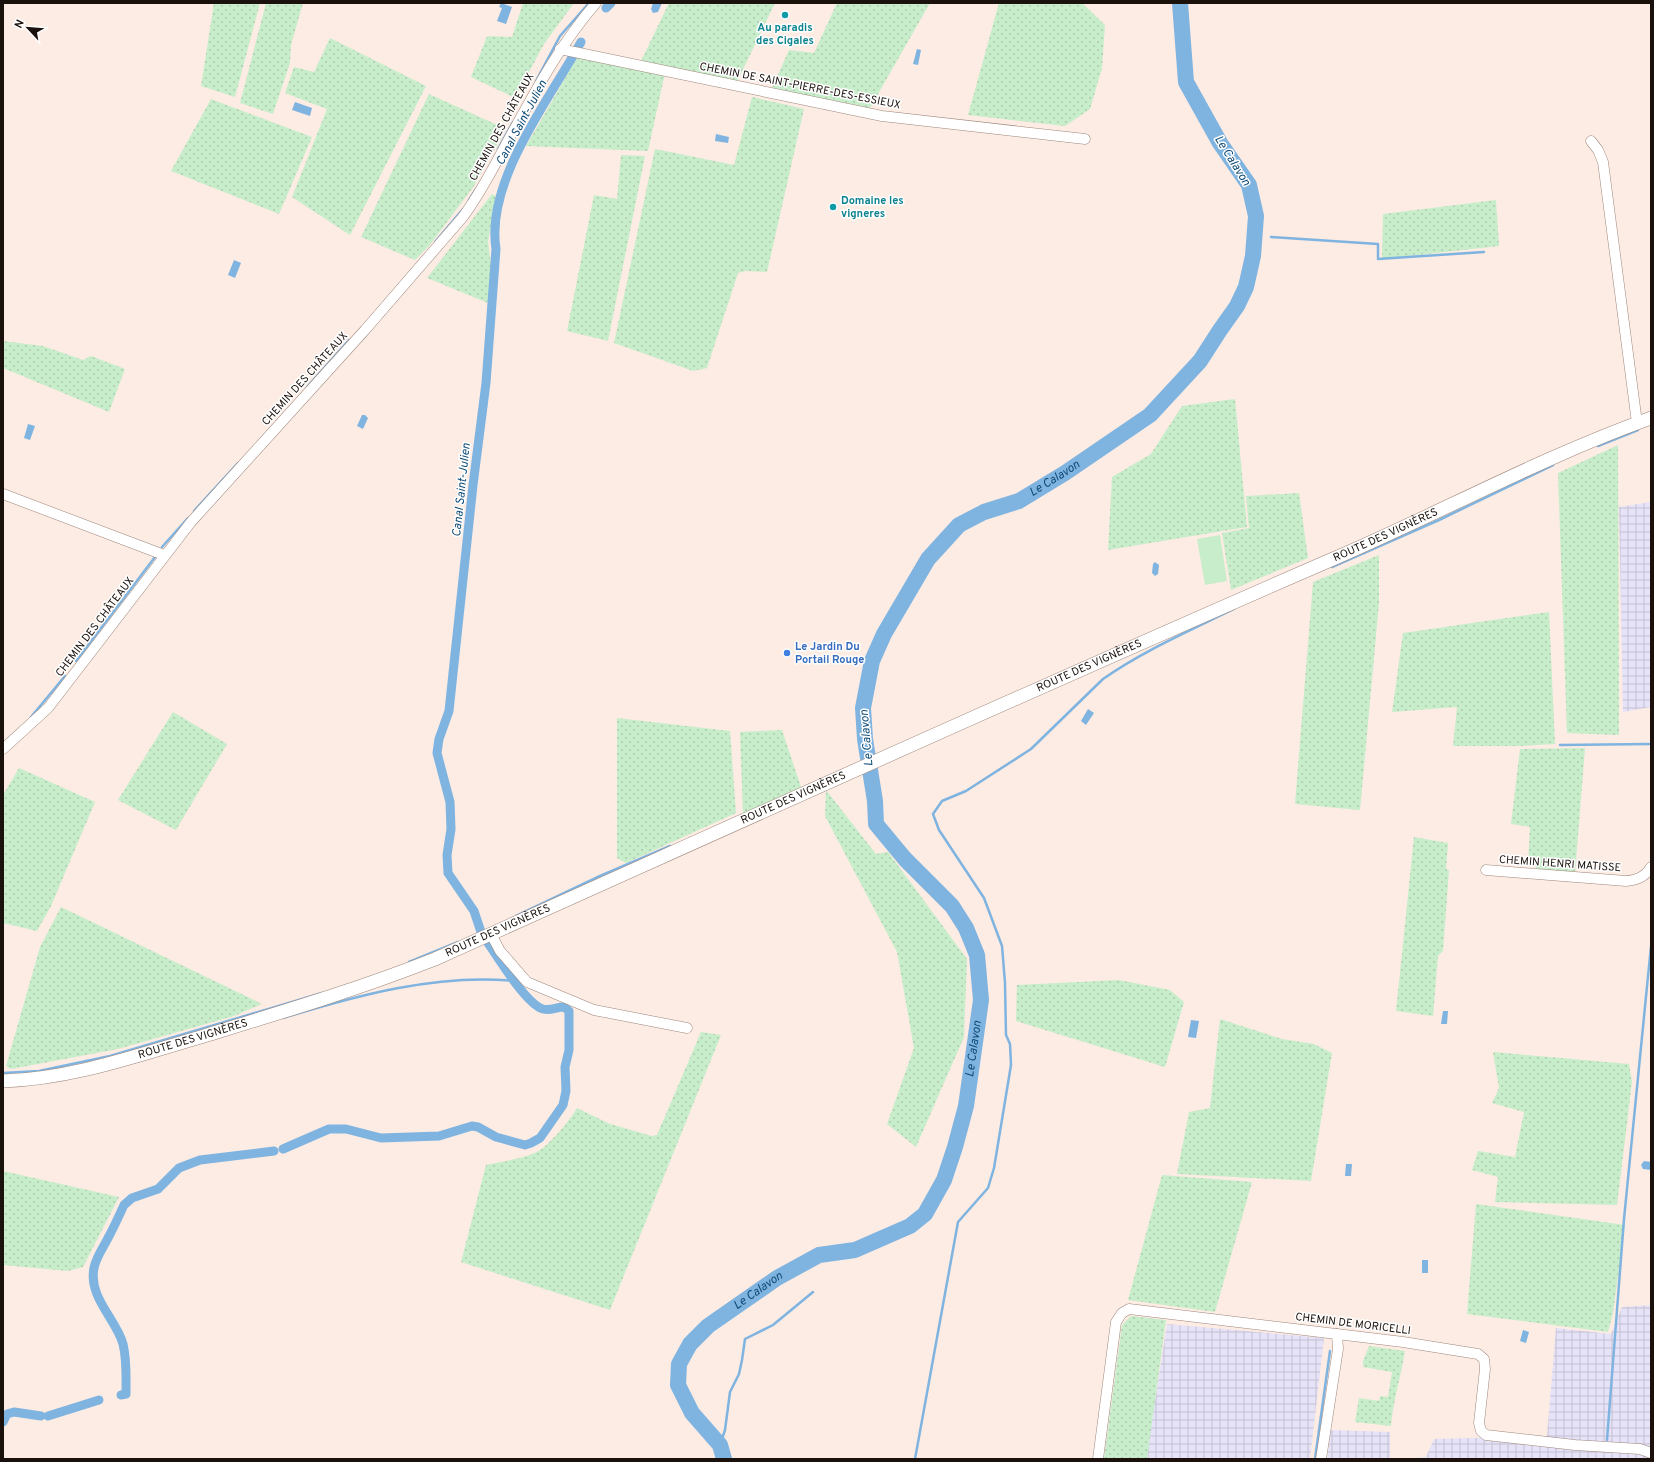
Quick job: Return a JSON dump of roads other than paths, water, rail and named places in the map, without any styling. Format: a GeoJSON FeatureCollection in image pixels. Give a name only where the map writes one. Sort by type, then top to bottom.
{"type":"FeatureCollection","features":[{"type":"Feature","properties":{"kind":"street","name":"CHEMIN DES CHÂTEAUX"},"geometry":{"type":"LineString","coordinates":[[3,749],[48,708],[164,555],[191,522],[365,330],[477,198],[546,71],[573,29],[596,3]]}},
{"type":"Feature","properties":{"kind":"street","name":"CHEMIN DE SAINT-PIERRE-DES-ESSIEUX"},"geometry":{"type":"LineString","coordinates":[[560,49],[882,116],[1085,139]]}},
{"type":"Feature","properties":{"kind":"street"},"geometry":{"type":"LineString","coordinates":[[1591,141],[1598,150],[1603,162],[1637,423]]}},
{"type":"Feature","properties":{"kind":"street","name":"ROUTE DES VIGNÈRES"},"geometry":{"type":"LineString","coordinates":[[3,1080],[72,1072],[136,1056],[377,982],[486,937],[841,777],[1393,533],[1584,444],[1651,418]]}},
{"type":"Feature","properties":{"kind":"street"},"geometry":{"type":"LineString","coordinates":[[3,494],[164,555]]}},
{"type":"Feature","properties":{"kind":"street","name":"CHEMIN HENRI MATISSE"},"geometry":{"type":"LineString","coordinates":[[1486,870],[1626,881],[1635,880],[1644,876],[1651,867]]}},
{"type":"Feature","properties":{"kind":"street"},"geometry":{"type":"LineString","coordinates":[[486,937],[527,982],[594,1010],[686,1028]]}},
{"type":"Feature","properties":{"kind":"street","name":"CHEMIN DE MORICELLI"},"geometry":{"type":"LineString","coordinates":[[1098,1459],[1116,1322],[1122,1313],[1129,1309],[1403,1342],[1478,1354],[1484,1359],[1485,1369],[1479,1423],[1481,1431],[1486,1435],[1575,1445],[1640,1449],[1651,1453]]}},
{"type":"Feature","properties":{"kind":"street"},"geometry":{"type":"LineString","coordinates":[[1322,1459],[1338,1349],[1336,1334]]}},
{"type":"Feature","properties":{"kind":"water"},"geometry":{"type":"Polygon","coordinates":[[[501,3],[512,7],[506,24],[497,21],[502,8],[499,7],[501,3]]]}},
{"type":"Feature","properties":{"kind":"water"},"geometry":{"type":"Polygon","coordinates":[[[653,3],[662,3],[658,12],[653,13],[651,9],[653,3]]]}},
{"type":"Feature","properties":{"kind":"water"},"geometry":{"type":"Polygon","coordinates":[[[917,49],[921,50],[918,65],[913,64],[917,49]]]}},
{"type":"Feature","properties":{"kind":"water"},"geometry":{"type":"Polygon","coordinates":[[[295,102],[312,108],[310,116],[292,110],[295,102]]]}},
{"type":"Feature","properties":{"kind":"water"},"geometry":{"type":"Polygon","coordinates":[[[716,134],[729,137],[728,143],[715,141],[716,134]]]}},
{"type":"Feature","properties":{"kind":"water"},"geometry":{"type":"Polygon","coordinates":[[[234,260],[241,263],[235,278],[228,275],[234,260]]]}},
{"type":"Feature","properties":{"kind":"water"},"geometry":{"type":"Polygon","coordinates":[[[362,415],[365,415],[368,418],[363,429],[357,426],[362,415]]]}},
{"type":"Feature","properties":{"kind":"water"},"geometry":{"type":"Polygon","coordinates":[[[28,424],[35,426],[30,440],[24,438],[28,424]]]}},
{"type":"Feature","properties":{"kind":"water"},"geometry":{"type":"Polygon","coordinates":[[[1155,562],[1159,565],[1158,574],[1155,576],[1152,573],[1153,564],[1155,562]]]}},
{"type":"Feature","properties":{"kind":"water"},"geometry":{"type":"Polygon","coordinates":[[[1088,709],[1094,713],[1086,725],[1081,721],[1088,709]]]}},
{"type":"Feature","properties":{"kind":"water"},"geometry":{"type":"Polygon","coordinates":[[[1443,1011],[1448,1011],[1447,1024],[1441,1024],[1443,1011]]]}},
{"type":"Feature","properties":{"kind":"water"},"geometry":{"type":"Polygon","coordinates":[[[1191,1020],[1199,1021],[1196,1038],[1188,1037],[1191,1020]]]}},
{"type":"Feature","properties":{"kind":"water"},"geometry":{"type":"Polygon","coordinates":[[[1644,1161],[1651,1162],[1651,1170],[1643,1169],[1641,1165],[1644,1161]]]}},
{"type":"Feature","properties":{"kind":"water"},"geometry":{"type":"Polygon","coordinates":[[[1346,1164],[1352,1164],[1351,1176],[1345,1176],[1346,1164]]]}},
{"type":"Feature","properties":{"kind":"water"},"geometry":{"type":"Polygon","coordinates":[[[1422,1260],[1428,1260],[1428,1273],[1422,1273],[1422,1260]]]}},
{"type":"Feature","properties":{"kind":"water"},"geometry":{"type":"Polygon","coordinates":[[[1523,1330],[1529,1332],[1526,1343],[1520,1341],[1523,1330]]]}},
{"type":"Feature","properties":{"kind":"waterway"},"geometry":{"type":"LineString","coordinates":[[536,81],[560,36],[589,3]]}},
{"type":"Feature","properties":{"kind":"waterway","name":"Canal Saint-Julien"},"geometry":{"type":"LineString","coordinates":[[606,8],[611,3]]}},
{"type":"Feature","properties":{"kind":"waterway","name":"Le Calavon"},"geometry":{"type":"LineString","coordinates":[[724,1459],[720,1445],[692,1413],[678,1385],[679,1364],[690,1344],[708,1326],[777,1278],[819,1255],[855,1250],[910,1226],[925,1214],[944,1180],[966,1106],[981,1000],[977,955],[966,928],[952,906],[905,859],[876,824],[875,801],[865,739],[863,708],[872,661],[884,634],[928,559],[959,525],[984,512],[1019,501],[1065,473],[1150,415],[1200,361],[1237,306],[1246,287],[1253,256],[1256,216],[1249,185],[1220,143],[1186,82],[1180,3]]}},
{"type":"Feature","properties":{"kind":"waterway","name":"Canal Saint-Julien"},"geometry":{"type":"LineString","coordinates":[[577,49],[581,42]]}},
{"type":"Feature","properties":{"kind":"waterway","name":"Canal Saint-Julien"},"geometry":{"type":"LineString","coordinates":[[481,932],[474,911],[448,873],[447,855],[451,829],[450,802],[437,753],[439,739],[449,711],[473,485],[486,383],[496,249],[495,225],[499,199],[519,148],[532,123],[573,56]]}},
{"type":"Feature","properties":{"kind":"waterway"},"geometry":{"type":"LineString","coordinates":[[498,149],[513,122]]}},
{"type":"Feature","properties":{"kind":"waterway"},"geometry":{"type":"LineString","coordinates":[[469,200],[476,189]]}},
{"type":"Feature","properties":{"kind":"waterway"},"geometry":{"type":"LineString","coordinates":[[435,242],[463,209]]}},
{"type":"Feature","properties":{"kind":"waterway"},"geometry":{"type":"LineString","coordinates":[[1271,237],[1378,244],[1378,259],[1484,252]]}},
{"type":"Feature","properties":{"kind":"waterway"},"geometry":{"type":"LineString","coordinates":[[307,387],[349,340]]}},
{"type":"Feature","properties":{"kind":"waterway"},"geometry":{"type":"LineString","coordinates":[[1598,446],[1638,430]]}},
{"type":"Feature","properties":{"kind":"waterway"},"geometry":{"type":"LineString","coordinates":[[194,511],[238,463]]}},
{"type":"Feature","properties":{"kind":"waterway"},"geometry":{"type":"LineString","coordinates":[[1332,567],[1439,520],[1553,465]]}},
{"type":"Feature","properties":{"kind":"waterway"},"geometry":{"type":"LineString","coordinates":[[162,547],[188,518]]}},
{"type":"Feature","properties":{"kind":"waterway"},"geometry":{"type":"LineString","coordinates":[[76,661],[155,557]]}},
{"type":"Feature","properties":{"kind":"waterway"},"geometry":{"type":"LineString","coordinates":[[915,1459],[958,1222],[988,1188],[994,1168],[1011,1065],[1010,1044],[1006,1035],[1005,983],[1002,946],[984,898],[939,830],[933,814],[942,801],[966,791],[1031,749],[1103,679],[1150,650],[1234,609]]}},
{"type":"Feature","properties":{"kind":"waterway"},"geometry":{"type":"LineString","coordinates":[[31,717],[65,676]]}},
{"type":"Feature","properties":{"kind":"waterway"},"geometry":{"type":"LineString","coordinates":[[1560,745],[1651,744]]}},
{"type":"Feature","properties":{"kind":"waterway"},"geometry":{"type":"LineString","coordinates":[[516,916],[600,876],[670,846]]}},
{"type":"Feature","properties":{"kind":"waterway","name":"Canal Saint-Julien"},"geometry":{"type":"LineString","coordinates":[[283,1149],[329,1129],[346,1129],[381,1138],[439,1136],[472,1126],[478,1127],[496,1137],[525,1145],[540,1138],[563,1105],[566,1091],[565,1067],[569,1050],[569,1011],[564,1007],[543,1009],[536,1005],[512,979],[486,940]]}},
{"type":"Feature","properties":{"kind":"waterway"},"geometry":{"type":"LineString","coordinates":[[409,962],[458,942]]}},
{"type":"Feature","properties":{"kind":"waterway"},"geometry":{"type":"LineString","coordinates":[[1607,1440],[1624,1219],[1651,946]]}},
{"type":"Feature","properties":{"kind":"waterway"},"geometry":{"type":"LineString","coordinates":[[283,1018],[339,1002],[397,988],[426,983],[485,979],[514,981]]}},
{"type":"Feature","properties":{"kind":"waterway"},"geometry":{"type":"LineString","coordinates":[[3,1073],[39,1071],[110,1056],[322,993]]}},
{"type":"Feature","properties":{"kind":"waterway","name":"Canal Saint-Julien"},"geometry":{"type":"LineString","coordinates":[[121,1395],[126,1394],[126,1362],[123,1344],[115,1326],[99,1298],[93,1279],[96,1260],[124,1205],[132,1198],[158,1189],[179,1168],[200,1160],[274,1151]]}},
{"type":"Feature","properties":{"kind":"waterway"},"geometry":{"type":"LineString","coordinates":[[720,1445],[725,1430],[730,1392],[739,1374],[745,1339],[773,1325],[813,1292]]}},
{"type":"Feature","properties":{"kind":"waterway"},"geometry":{"type":"LineString","coordinates":[[1315,1459],[1330,1351]]}},
{"type":"Feature","properties":{"kind":"waterway","name":"Canal Saint-Julien"},"geometry":{"type":"LineString","coordinates":[[48,1416],[99,1400]]}},
{"type":"Feature","properties":{"kind":"waterway","name":"Canal Saint-Julien"},"geometry":{"type":"LineString","coordinates":[[3,1422],[7,1414],[14,1412],[41,1416]]}},
{"type":"Feature","properties":{"kind":"place","name":"Au paradis des Cigales"},"geometry":{"type":"Point","coordinates":[785,15]}},
{"type":"Feature","properties":{"kind":"place","name":"Domaine les vigneres"},"geometry":{"type":"Point","coordinates":[833,207]}},
{"type":"Feature","properties":{"kind":"place","name":"Le Jardin Du Portail Rouge"},"geometry":{"type":"Point","coordinates":[787,653]}}]}
